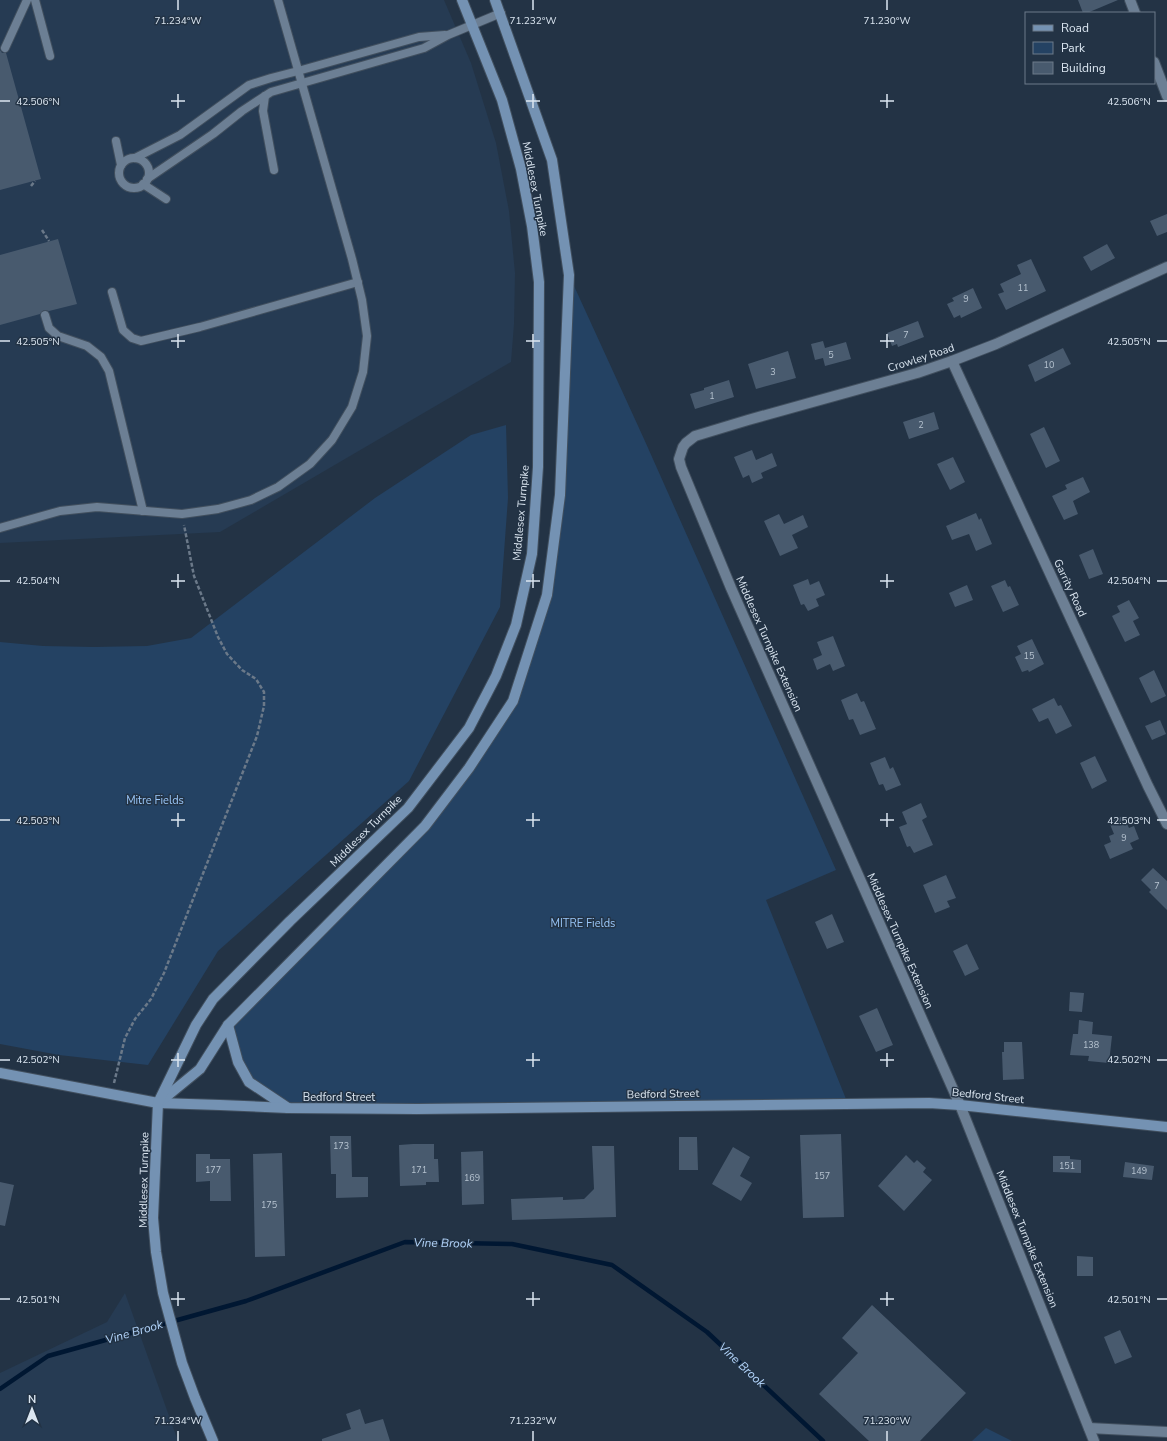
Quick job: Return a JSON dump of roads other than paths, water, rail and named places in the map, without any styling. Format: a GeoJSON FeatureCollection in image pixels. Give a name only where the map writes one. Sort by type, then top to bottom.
{"type":"FeatureCollection","features":[{"type":"Feature","properties":{"kind":"main road","name":"Middlesex Turnpike"},"geometry":{"type":"LineString","coordinates":[[213,1441],[182,1363],[163,1293],[153,1218],[158,1104],[196,1025],[213,999],[290,921],[408,808],[468,728],[496,676],[516,625],[532,554],[538,467],[539,282],[532,226],[521,168],[502,100],[473,24],[462,0]]}},
{"type":"Feature","properties":{"kind":"main road","name":"Middlesex Turnpike"},"geometry":{"type":"LineString","coordinates":[[158,1104],[200,1069],[228,1025],[425,826],[469,768],[513,701],[547,594],[560,495],[569,275],[552,160],[501,13],[495,0]]}},
{"type":"Feature","properties":{"kind":"main road"},"geometry":{"type":"LineString","coordinates":[[228,1025],[238,1062],[249,1082],[288,1108]]}},
{"type":"Feature","properties":{"kind":"main road","name":"Bedford Street"},"geometry":{"type":"LineString","coordinates":[[0,1073],[158,1104],[288,1108],[417,1109],[921,1104],[960,1105],[1167,1127]]}},
{"type":"Feature","properties":{"kind":"street"},"geometry":{"type":"LineString","coordinates":[[1130,0],[1135,12]]}},
{"type":"Feature","properties":{"kind":"street"},"geometry":{"type":"LineString","coordinates":[[1155,65],[1167,96]]}},
{"type":"Feature","properties":{"kind":"street","name":"Crowley Road"},"geometry":{"type":"LineString","coordinates":[[681,453],[686,443],[695,436],[917,373],[952,361],[996,344],[1167,267]]}},
{"type":"Feature","properties":{"kind":"street","name":"Garrity Road"},"geometry":{"type":"LineString","coordinates":[[952,361],[1148,786],[1167,824]]}},
{"type":"Feature","properties":{"kind":"street","name":"Middlesex Turnpike Extension"},"geometry":{"type":"LineString","coordinates":[[681,453],[679,459],[681,467],[731,588],[960,1105],[1094,1441]]}},
{"type":"Feature","properties":{"kind":"street"},"geometry":{"type":"LineString","coordinates":[[1089,1428],[1167,1432]]}},
{"type":"Feature","properties":{"kind":"lane"},"geometry":{"type":"LineString","coordinates":[[5,48],[27,0]]}},
{"type":"Feature","properties":{"kind":"lane"},"geometry":{"type":"LineString","coordinates":[[35,0],[50,56]]}},
{"type":"Feature","properties":{"kind":"lane"},"geometry":{"type":"LineString","coordinates":[[0,528],[60,511],[97,507],[182,514],[218,509],[251,500],[278,487],[310,464],[332,440],[352,407],[363,372],[367,336],[362,300],[278,0]]}},
{"type":"Feature","properties":{"kind":"lane"},"geometry":{"type":"LineString","coordinates":[[116,141],[121,165],[119,175],[124,184],[134,187],[145,182],[271,92],[424,48],[448,35],[501,13]]}},
{"type":"Feature","properties":{"kind":"lane"},"geometry":{"type":"LineString","coordinates":[[121,165],[127,159],[135,158],[180,135],[249,85],[419,37],[448,35]]}},
{"type":"Feature","properties":{"kind":"lane"},"geometry":{"type":"LineString","coordinates":[[265,96],[263,112],[274,170]]}},
{"type":"Feature","properties":{"kind":"lane"},"geometry":{"type":"LineString","coordinates":[[135,158],[140,159],[147,165],[149,170],[145,182]]}},
{"type":"Feature","properties":{"kind":"lane"},"geometry":{"type":"LineString","coordinates":[[145,182],[166,199]]}},
{"type":"Feature","properties":{"kind":"lane"},"geometry":{"type":"LineString","coordinates":[[112,292],[123,330],[132,338],[141,341],[200,327],[358,282]]}},
{"type":"Feature","properties":{"kind":"lane"},"geometry":{"type":"LineString","coordinates":[[45,315],[49,328],[58,336],[87,346],[101,357],[109,372],[143,511]]}},
{"type":"Feature","properties":{"kind":"waterway","name":"Vine Brook"},"geometry":{"type":"LineString","coordinates":[[0,1389],[48,1356],[246,1301],[405,1242],[512,1244],[612,1265],[707,1332],[823,1441]]}},
{"type":"Feature","properties":{"kind":"park label","name":"Mitre Fields"},"geometry":{"type":"Point","coordinates":[155,800]}},
{"type":"Feature","properties":{"kind":"park label","name":"MITRE Fields"},"geometry":{"type":"Point","coordinates":[583,923]}}]}
